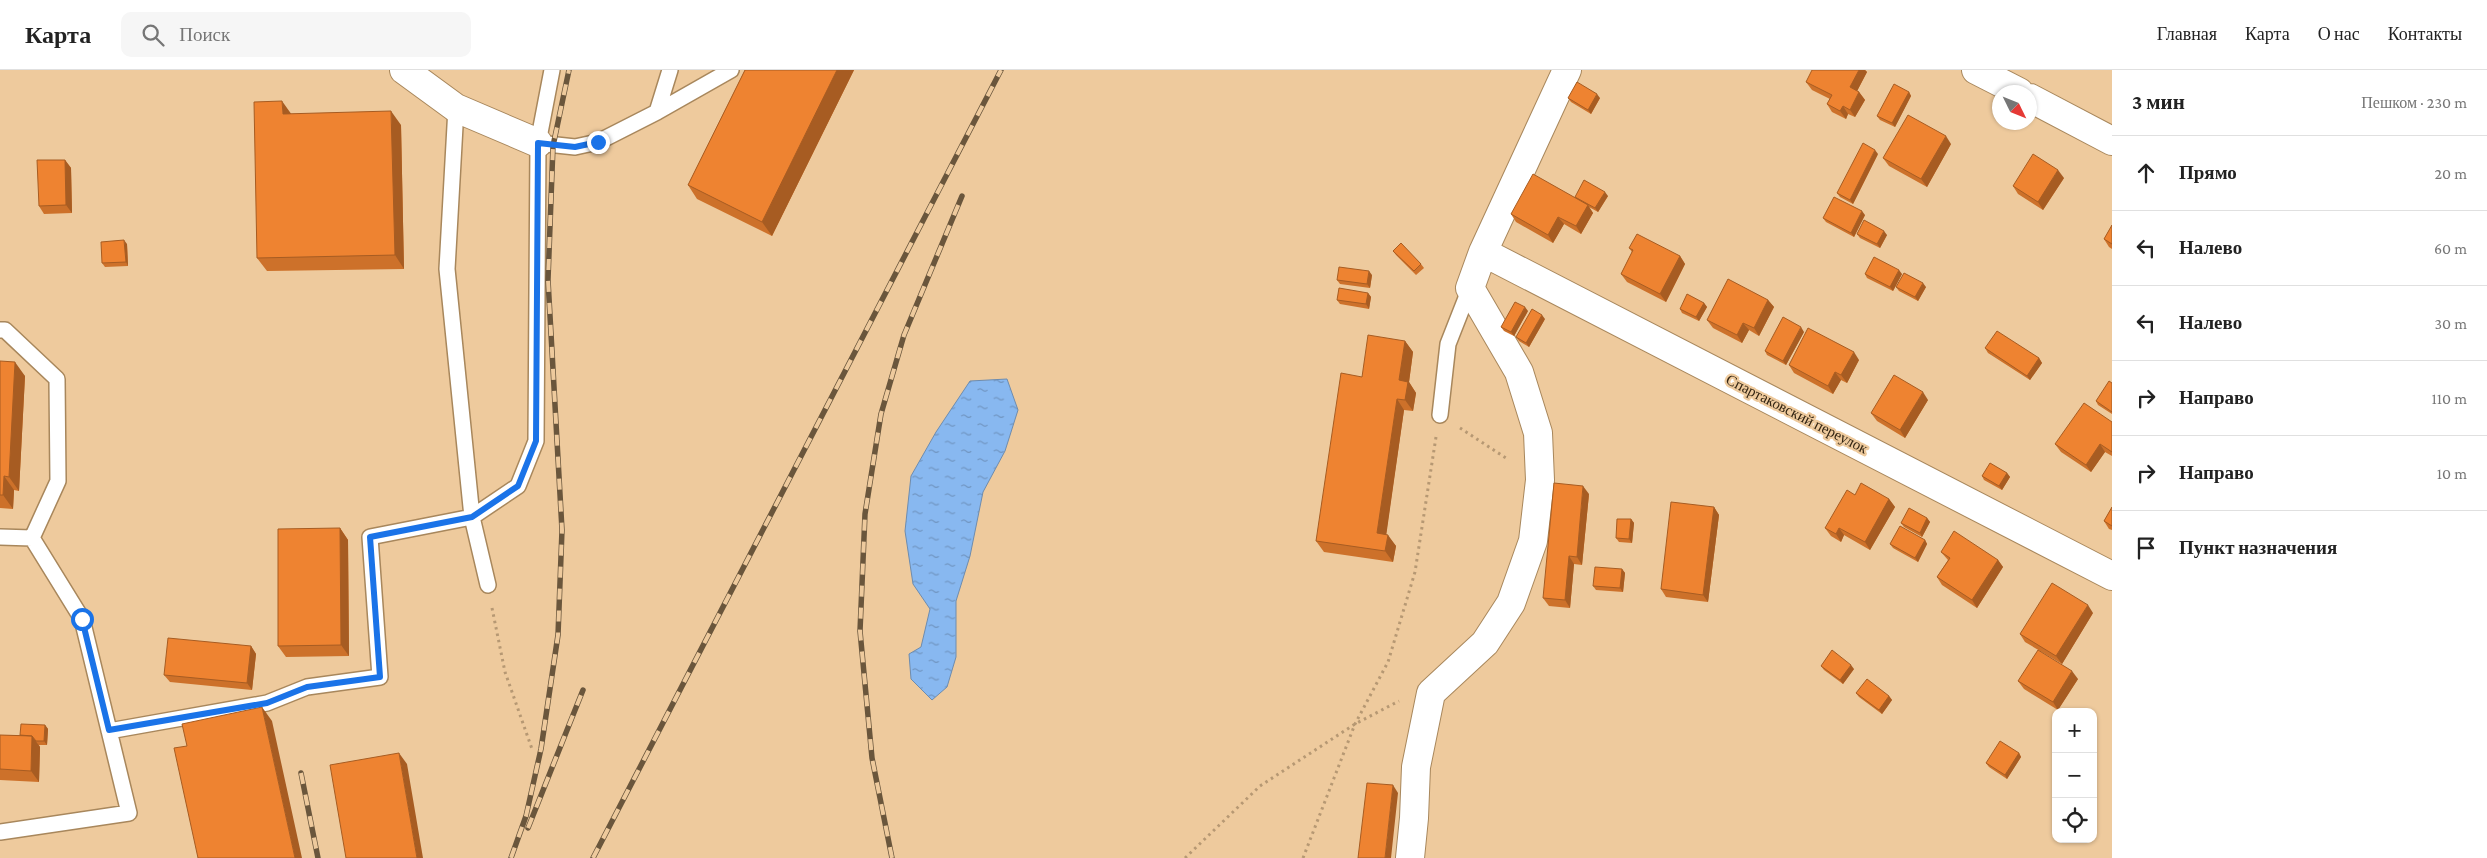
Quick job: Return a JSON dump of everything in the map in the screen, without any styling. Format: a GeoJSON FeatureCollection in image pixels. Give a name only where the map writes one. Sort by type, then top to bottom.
{"type":"FeatureCollection","features":[{"type":"Feature","properties":{"kind":"street"},"geometry":{"type":"LineString","coordinates":[[1410,858],[1416,767],[1431,693],[1485,643],[1511,603],[1533,541],[1540,480],[1538,433],[1519,372],[1470,288],[1483,252],[1567,70]]}},
{"type":"Feature","properties":{"kind":"street"},"geometry":{"type":"LineString","coordinates":[[1976,70],[2005,85]]}},
{"type":"Feature","properties":{"kind":"street"},"geometry":{"type":"LineString","coordinates":[[416,74],[456,108],[538,143]]}},
{"type":"Feature","properties":{"kind":"street"},"geometry":{"type":"LineString","coordinates":[[2037,102],[2112,141]]}},
{"type":"Feature","properties":{"kind":"street","name":"Спартаковский переулок"},"geometry":{"type":"LineString","coordinates":[[1483,252],[2112,576]]}},
{"type":"Feature","properties":{"kind":"lane"},"geometry":{"type":"LineString","coordinates":[[109,730],[267,703],[307,687],[380,677],[370,537],[472,517],[518,486],[536,441],[538,143],[552,70]]}},
{"type":"Feature","properties":{"kind":"lane"},"geometry":{"type":"LineString","coordinates":[[657,112],[670,70]]}},
{"type":"Feature","properties":{"kind":"lane"},"geometry":{"type":"LineString","coordinates":[[538,143],[575,147],[598,142],[657,112],[730,70]]}},
{"type":"Feature","properties":{"kind":"lane"},"geometry":{"type":"LineString","coordinates":[[456,108],[447,269],[472,517],[488,585]]}},
{"type":"Feature","properties":{"kind":"lane"},"geometry":{"type":"LineString","coordinates":[[1440,415],[1448,344],[1470,288]]}},
{"type":"Feature","properties":{"kind":"lane"},"geometry":{"type":"LineString","coordinates":[[0,330],[5,330],[58,379],[58,481],[32,538]]}},
{"type":"Feature","properties":{"kind":"lane"},"geometry":{"type":"LineString","coordinates":[[0,537],[32,538]]}},
{"type":"Feature","properties":{"kind":"lane"},"geometry":{"type":"LineString","coordinates":[[0,832],[129,813],[82,619],[32,538]]}},
{"type":"Feature","properties":{"kind":"path"},"geometry":{"type":"LineString","coordinates":[[1303,858],[1354,724],[1388,662],[1415,572],[1440,415],[1540,480]]}},
{"type":"Feature","properties":{"kind":"path"},"geometry":{"type":"LineString","coordinates":[[488,585],[505,672],[532,749]]}},
{"type":"Feature","properties":{"kind":"path"},"geometry":{"type":"LineString","coordinates":[[1186,858],[1260,786],[1354,724],[1397,701],[1431,693]]}},
{"type":"Feature","properties":{"kind":"water"},"geometry":{"type":"Polygon","coordinates":[[[1007,379],[1018,410],[1005,451],[983,492],[970,556],[956,601],[956,657],[947,687],[932,700],[911,679],[909,654],[921,647],[930,609],[913,584],[905,531],[911,476],[936,432],[970,381],[1007,379]]]}},
{"type":"Feature","properties":{"kind":"building"},"geometry":{"type":"Polygon","coordinates":[[[745,70],[837,70],[762,222],[688,185],[745,70]]]}},
{"type":"Feature","properties":{"kind":"building"},"geometry":{"type":"Polygon","coordinates":[[[1812,70],[1859,70],[1850,87],[1859,92],[1850,110],[1843,106],[1840,111],[1827,104],[1832,95],[1806,82],[1812,70]]]}},
{"type":"Feature","properties":{"kind":"building"},"geometry":{"type":"Polygon","coordinates":[[[1577,82],[1597,94],[1588,110],[1568,98],[1577,82]]]}},
{"type":"Feature","properties":{"kind":"building"},"geometry":{"type":"Polygon","coordinates":[[[1894,84],[1909,92],[1892,123],[1877,116],[1894,84]]]}},
{"type":"Feature","properties":{"kind":"building"},"geometry":{"type":"Polygon","coordinates":[[[282,101],[283,114],[391,111],[395,255],[257,258],[254,102],[282,101]]]}},
{"type":"Feature","properties":{"kind":"building"},"geometry":{"type":"Polygon","coordinates":[[[1908,115],[1946,136],[1921,179],[1883,158],[1908,115]]]}},
{"type":"Feature","properties":{"kind":"building"},"geometry":{"type":"Polygon","coordinates":[[[1863,143],[1875,150],[1850,200],[1837,193],[1863,143]]]}},
{"type":"Feature","properties":{"kind":"building"},"geometry":{"type":"Polygon","coordinates":[[[2033,154],[2058,170],[2038,202],[2013,186],[2033,154]]]}},
{"type":"Feature","properties":{"kind":"building"},"geometry":{"type":"Polygon","coordinates":[[[37,160],[65,160],[66,205],[39,206],[37,160]]]}},
{"type":"Feature","properties":{"kind":"building"},"geometry":{"type":"Polygon","coordinates":[[[1533,174],[1588,205],[1576,226],[1558,217],[1548,235],[1511,214],[1533,174]]]}},
{"type":"Feature","properties":{"kind":"building"},"geometry":{"type":"Polygon","coordinates":[[[1584,180],[1605,192],[1595,208],[1575,197],[1584,180]]]}},
{"type":"Feature","properties":{"kind":"building"},"geometry":{"type":"Polygon","coordinates":[[[1834,197],[1862,211],[1851,233],[1823,218],[1834,197]]]}},
{"type":"Feature","properties":{"kind":"building"},"geometry":{"type":"Polygon","coordinates":[[[1864,220],[1884,231],[1877,244],[1857,234],[1864,220]]]}},
{"type":"Feature","properties":{"kind":"building"},"geometry":{"type":"Polygon","coordinates":[[[2112,225],[2112,244],[2104,239],[2112,225]]]}},
{"type":"Feature","properties":{"kind":"building"},"geometry":{"type":"Polygon","coordinates":[[[1637,234],[1680,256],[1660,294],[1621,274],[1633,250],[1629,248],[1637,234]]]}},
{"type":"Feature","properties":{"kind":"building"},"geometry":{"type":"Polygon","coordinates":[[[124,240],[126,262],[102,263],[101,242],[124,240]]]}},
{"type":"Feature","properties":{"kind":"building"},"geometry":{"type":"Polygon","coordinates":[[[1401,243],[1421,264],[1414,271],[1393,251],[1401,243]]]}},
{"type":"Feature","properties":{"kind":"building"},"geometry":{"type":"Polygon","coordinates":[[[1874,257],[1899,270],[1890,287],[1865,274],[1874,257]]]}},
{"type":"Feature","properties":{"kind":"building"},"geometry":{"type":"Polygon","coordinates":[[[1339,267],[1369,271],[1367,284],[1337,280],[1339,267]]]}},
{"type":"Feature","properties":{"kind":"building"},"geometry":{"type":"Polygon","coordinates":[[[1904,273],[1923,283],[1915,297],[1896,287],[1904,273]]]}},
{"type":"Feature","properties":{"kind":"building"},"geometry":{"type":"Polygon","coordinates":[[[1728,279],[1768,300],[1754,328],[1743,323],[1737,335],[1707,320],[1728,279]]]}},
{"type":"Feature","properties":{"kind":"building"},"geometry":{"type":"Polygon","coordinates":[[[1339,288],[1368,293],[1366,304],[1337,300],[1339,288]]]}},
{"type":"Feature","properties":{"kind":"building"},"geometry":{"type":"Polygon","coordinates":[[[1687,294],[1704,303],[1696,317],[1680,309],[1687,294]]]}},
{"type":"Feature","properties":{"kind":"building"},"geometry":{"type":"Polygon","coordinates":[[[1515,302],[1525,307],[1511,332],[1501,327],[1515,302]]]}},
{"type":"Feature","properties":{"kind":"building"},"geometry":{"type":"Polygon","coordinates":[[[1532,309],[1542,315],[1526,343],[1516,337],[1532,309]]]}},
{"type":"Feature","properties":{"kind":"building"},"geometry":{"type":"Polygon","coordinates":[[[1783,317],[1801,327],[1783,361],[1765,351],[1783,317]]]}},
{"type":"Feature","properties":{"kind":"building"},"geometry":{"type":"Polygon","coordinates":[[[1808,328],[1854,352],[1841,375],[1835,372],[1828,386],[1789,365],[1808,328]]]}},
{"type":"Feature","properties":{"kind":"building"},"geometry":{"type":"Polygon","coordinates":[[[1997,331],[2039,358],[2027,376],[1985,348],[1997,331]]]}},
{"type":"Feature","properties":{"kind":"building"},"geometry":{"type":"Polygon","coordinates":[[[1368,335],[1405,341],[1399,380],[1408,382],[1405,400],[1397,399],[1377,533],[1388,535],[1385,551],[1316,541],[1341,373],[1362,377],[1368,335]]]}},
{"type":"Feature","properties":{"kind":"building"},"geometry":{"type":"Polygon","coordinates":[[[0,361],[15,362],[9,477],[4,476],[3,495],[0,495],[0,361]]]}},
{"type":"Feature","properties":{"kind":"building"},"geometry":{"type":"Polygon","coordinates":[[[1894,375],[1923,392],[1900,430],[1871,413],[1894,375]]]}},
{"type":"Feature","properties":{"kind":"building"},"geometry":{"type":"Polygon","coordinates":[[[2109,381],[2112,383],[2112,412],[2096,401],[2109,381]]]}},
{"type":"Feature","properties":{"kind":"building"},"geometry":{"type":"Polygon","coordinates":[[[2084,403],[2112,422],[2112,452],[2100,444],[2086,465],[2055,444],[2084,403]]]}},
{"type":"Feature","properties":{"kind":"building"},"geometry":{"type":"Polygon","coordinates":[[[1990,463],[2007,473],[1999,486],[1982,476],[1990,463]]]}},
{"type":"Feature","properties":{"kind":"building"},"geometry":{"type":"Polygon","coordinates":[[[1554,483],[1583,486],[1577,557],[1569,556],[1565,600],[1543,598],[1554,483]]]}},
{"type":"Feature","properties":{"kind":"building"},"geometry":{"type":"Polygon","coordinates":[[[1861,483],[1889,499],[1865,542],[1839,528],[1836,534],[1825,528],[1847,490],[1855,495],[1861,483]]]}},
{"type":"Feature","properties":{"kind":"building"},"geometry":{"type":"Polygon","coordinates":[[[1671,502],[1714,507],[1703,595],[1661,589],[1671,502]]]}},
{"type":"Feature","properties":{"kind":"building"},"geometry":{"type":"Polygon","coordinates":[[[2112,507],[2112,526],[2104,521],[2112,507]]]}},
{"type":"Feature","properties":{"kind":"building"},"geometry":{"type":"Polygon","coordinates":[[[1909,508],[1927,518],[1920,533],[1901,523],[1909,508]]]}},
{"type":"Feature","properties":{"kind":"building"},"geometry":{"type":"Polygon","coordinates":[[[1617,519],[1631,519],[1629,539],[1616,538],[1617,519]]]}},
{"type":"Feature","properties":{"kind":"building"},"geometry":{"type":"Polygon","coordinates":[[[1900,526],[1925,540],[1915,558],[1890,544],[1900,526]]]}},
{"type":"Feature","properties":{"kind":"building"},"geometry":{"type":"Polygon","coordinates":[[[340,528],[341,645],[278,646],[278,529],[340,528]]]}},
{"type":"Feature","properties":{"kind":"building"},"geometry":{"type":"Polygon","coordinates":[[[1954,531],[1998,560],[1972,600],[1937,577],[1950,558],[1941,552],[1954,531]]]}},
{"type":"Feature","properties":{"kind":"building"},"geometry":{"type":"Polygon","coordinates":[[[1595,567],[1622,569],[1620,588],[1593,586],[1595,567]]]}},
{"type":"Feature","properties":{"kind":"building"},"geometry":{"type":"Polygon","coordinates":[[[2052,583],[2088,605],[2056,656],[2020,634],[2052,583]]]}},
{"type":"Feature","properties":{"kind":"building"},"geometry":{"type":"Polygon","coordinates":[[[168,638],[251,646],[247,683],[164,675],[168,638]]]}},
{"type":"Feature","properties":{"kind":"building"},"geometry":{"type":"Polygon","coordinates":[[[1832,650],[1851,665],[1840,680],[1821,666],[1832,650]]]}},
{"type":"Feature","properties":{"kind":"building"},"geometry":{"type":"Polygon","coordinates":[[[2038,650],[2072,671],[2053,702],[2018,681],[2038,650]]]}},
{"type":"Feature","properties":{"kind":"building"},"geometry":{"type":"Polygon","coordinates":[[[1867,679],[1889,696],[1879,710],[1856,693],[1867,679]]]}},
{"type":"Feature","properties":{"kind":"building"},"geometry":{"type":"Polygon","coordinates":[[[262,707],[295,858],[198,858],[174,748],[187,746],[182,724],[262,707]]]}},
{"type":"Feature","properties":{"kind":"building"},"geometry":{"type":"Polygon","coordinates":[[[21,724],[45,725],[44,741],[36,741],[32,736],[20,735],[21,724]]]}},
{"type":"Feature","properties":{"kind":"building"},"geometry":{"type":"Polygon","coordinates":[[[0,735],[32,736],[31,771],[0,769],[0,735]]]}},
{"type":"Feature","properties":{"kind":"building"},"geometry":{"type":"Polygon","coordinates":[[[2000,741],[2019,753],[2005,775],[1986,763],[2000,741]]]}},
{"type":"Feature","properties":{"kind":"building"},"geometry":{"type":"Polygon","coordinates":[[[399,753],[417,858],[346,858],[330,765],[399,753]]]}},
{"type":"Feature","properties":{"kind":"building"},"geometry":{"type":"Polygon","coordinates":[[[1367,783],[1393,785],[1385,858],[1358,858],[1367,783]]]}},
{"type":"Feature","properties":{"kind":"railway"},"geometry":{"type":"LineString","coordinates":[[511,858],[526,816],[541,749],[558,635],[562,530],[548,280],[553,146],[569,70]]}},
{"type":"Feature","properties":{"kind":"railway"},"geometry":{"type":"LineString","coordinates":[[593,858],[1001,70]]}},
{"type":"Feature","properties":{"kind":"railway"},"geometry":{"type":"LineString","coordinates":[[892,858],[872,758],[860,631],[865,514],[881,414],[904,335],[962,196]]}},
{"type":"Feature","properties":{"kind":"railway"},"geometry":{"type":"LineString","coordinates":[[528,828],[583,690]]}},
{"type":"Feature","properties":{"kind":"railway"},"geometry":{"type":"LineString","coordinates":[[301,773],[318,858]]}},
{"type":"Feature","properties":{"kind":"route"},"geometry":{"type":"LineString","coordinates":[[82,619],[109,730],[267,703],[307,687],[380,677],[370,537],[472,517],[518,486],[536,441],[538,143],[575,147],[598,142]]}}]}
